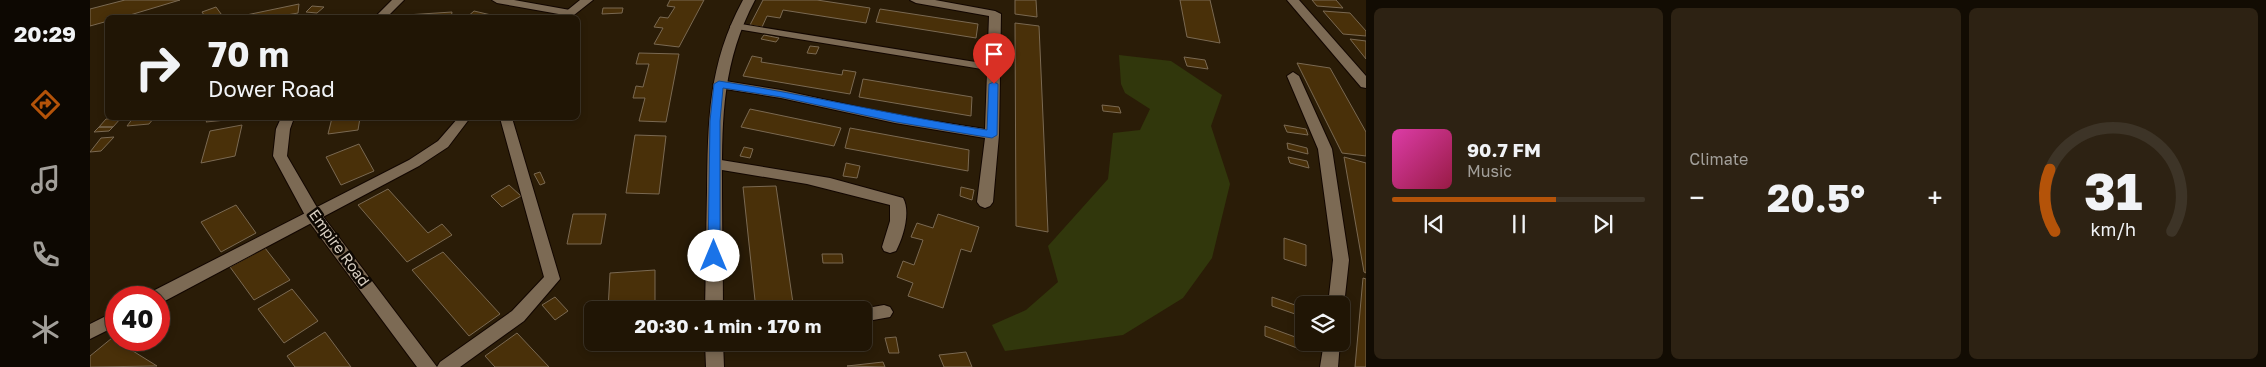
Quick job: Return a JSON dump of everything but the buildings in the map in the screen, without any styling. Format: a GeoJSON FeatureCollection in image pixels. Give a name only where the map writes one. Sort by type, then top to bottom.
{"type":"FeatureCollection","features":[{"type":"Feature","properties":{"kind":"street"},"geometry":{"type":"LineString","coordinates":[[382,15],[398,0]]}},
{"type":"Feature","properties":{"kind":"street"},"geometry":{"type":"LineString","coordinates":[[570,12],[587,0]]}},
{"type":"Feature","properties":{"kind":"street"},"geometry":{"type":"LineString","coordinates":[[714,301],[715,121],[719,84],[735,26],[748,0]]}},
{"type":"Feature","properties":{"kind":"street"},"geometry":{"type":"LineString","coordinates":[[916,0],[995,14]]}},
{"type":"Feature","properties":{"kind":"street"},"geometry":{"type":"LineString","coordinates":[[985,202],[992,135],[996,0]]}},
{"type":"Feature","properties":{"kind":"street"},"geometry":{"type":"LineString","coordinates":[[1293,0],[1366,84]]}},
{"type":"Feature","properties":{"kind":"street"},"geometry":{"type":"LineString","coordinates":[[719,84],[781,94],[896,119],[992,135]]}},
{"type":"Feature","properties":{"kind":"street","name":"Empire Road"},"geometry":{"type":"LineString","coordinates":[[286,120],[283,129],[280,156],[313,215],[428,367]]}},
{"type":"Feature","properties":{"kind":"street"},"geometry":{"type":"LineString","coordinates":[[715,164],[776,172],[861,190],[898,202],[898,221],[890,247]]}},
{"type":"Feature","properties":{"kind":"street"},"geometry":{"type":"LineString","coordinates":[[872,314],[884,312]]}},
{"type":"Feature","properties":{"kind":"street"},"geometry":{"type":"LineString","coordinates":[[714,351],[715,367]]}},
{"type":"Feature","properties":{"kind":"lane"},"geometry":{"type":"LineString","coordinates":[[497,0],[570,12]]}},
{"type":"Feature","properties":{"kind":"lane"},"geometry":{"type":"LineString","coordinates":[[561,15],[570,12]]}},
{"type":"Feature","properties":{"kind":"lane"},"geometry":{"type":"LineString","coordinates":[[735,26],[994,68]]}},
{"type":"Feature","properties":{"kind":"lane"},"geometry":{"type":"LineString","coordinates":[[1293,76],[1325,149],[1341,260],[1337,296]]}},
{"type":"Feature","properties":{"kind":"lane"},"geometry":{"type":"LineString","coordinates":[[170,290],[313,215],[354,196],[421,158],[443,144],[462,120]]}},
{"type":"Feature","properties":{"kind":"lane"},"geometry":{"type":"LineString","coordinates":[[446,367],[518,316],[552,279],[507,120]]}},
{"type":"Feature","properties":{"kind":"lane"},"geometry":{"type":"LineString","coordinates":[[90,332],[105,324]]}},
{"type":"Feature","properties":{"kind":"lane"},"geometry":{"type":"LineString","coordinates":[[1329,367],[1331,351]]}},
{"type":"Feature","properties":{"kind":"green space"},"geometry":{"type":"Polygon","coordinates":[[[1119,55],[1171,61],[1222,95],[1211,126],[1230,184],[1212,258],[1183,298],[1123,335],[1005,351],[992,325],[1026,310],[1058,282],[1048,246],[1108,179],[1113,133],[1140,130],[1150,109],[1125,93],[1121,84],[1119,55]]]}},
{"type":"Feature","properties":{"kind":"route"},"geometry":{"type":"LineString","coordinates":[[714,256],[715,121],[719,84],[781,94],[896,119],[992,135],[994,84]]}}]}
